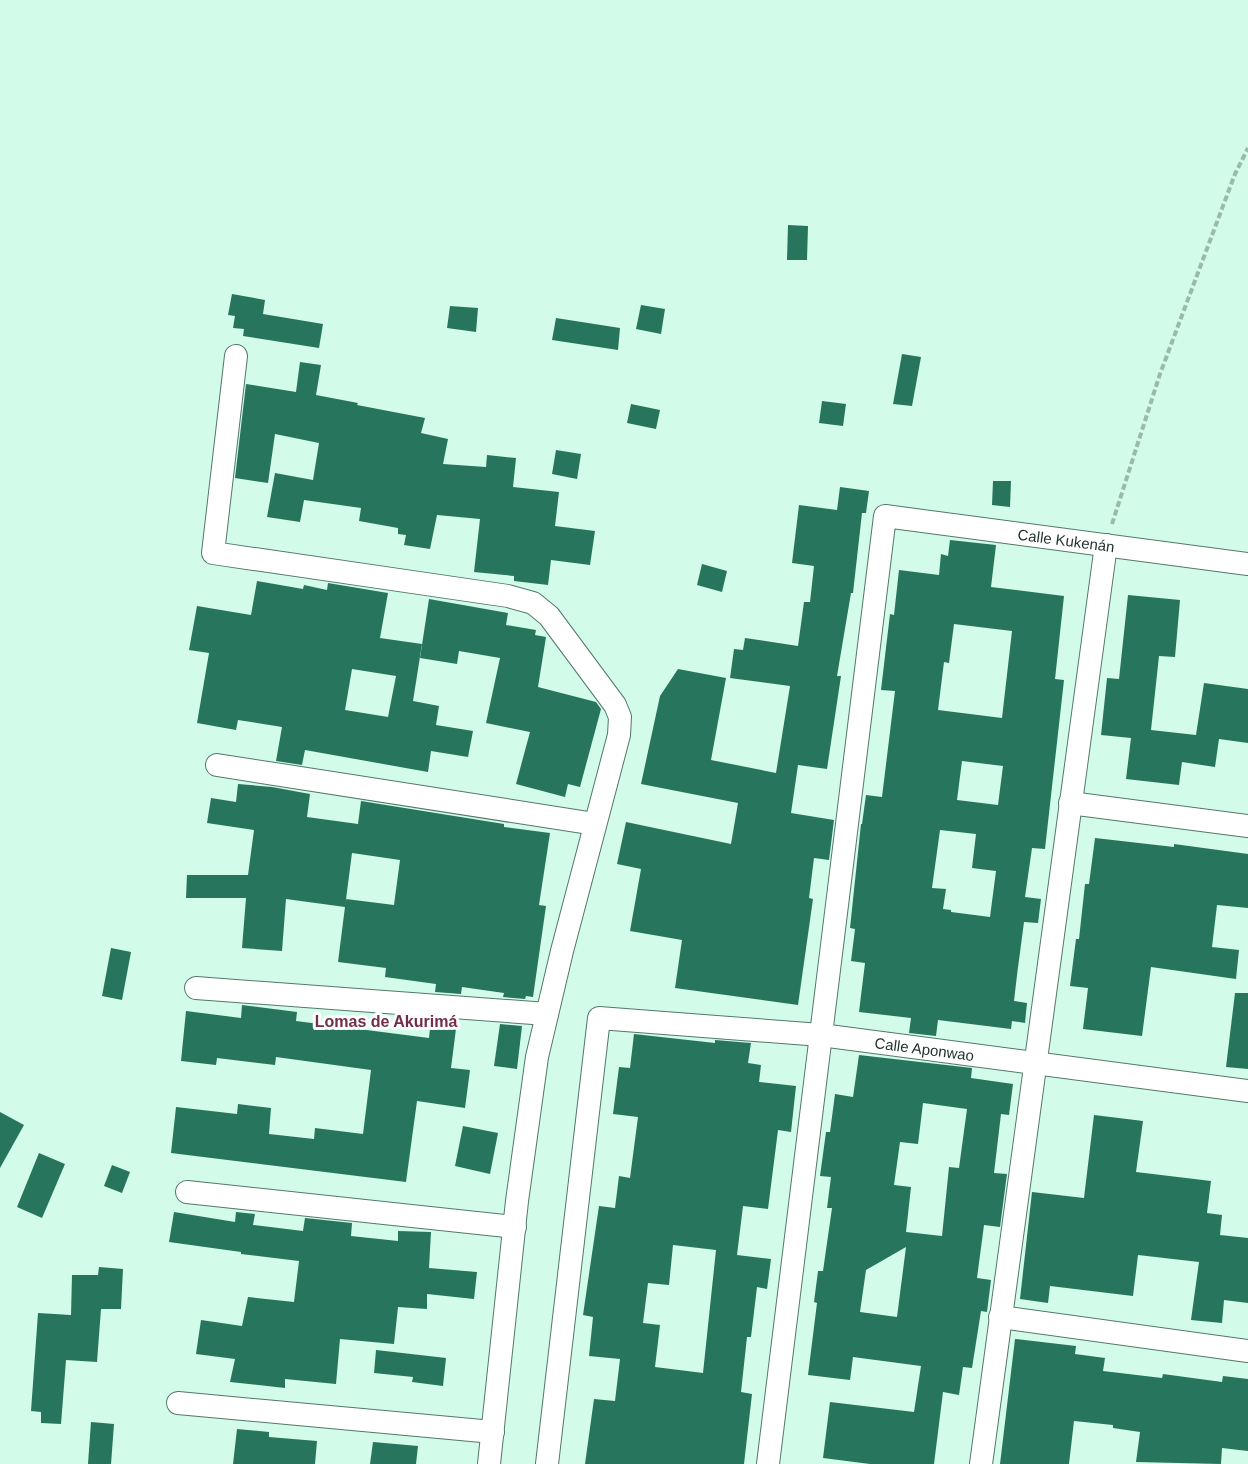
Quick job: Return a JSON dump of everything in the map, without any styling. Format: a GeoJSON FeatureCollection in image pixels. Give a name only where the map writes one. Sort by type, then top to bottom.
{"type":"FeatureCollection","features":[{"type":"Feature","properties":{"kind":"street"},"geometry":{"type":"LineString","coordinates":[[236,356],[213,553],[508,596],[533,603],[549,616],[615,705],[620,717],[620,735],[595,824],[537,1057],[514,1227],[489,1464]]}},
{"type":"Feature","properties":{"kind":"street","name":"Calle Kukenán"},"geometry":{"type":"LineString","coordinates":[[821,1035],[885,516],[1248,564]]}},
{"type":"Feature","properties":{"kind":"street"},"geometry":{"type":"LineString","coordinates":[[981,1464],[1106,545]]}},
{"type":"Feature","properties":{"kind":"street"},"geometry":{"type":"LineString","coordinates":[[218,765],[595,824]]}},
{"type":"Feature","properties":{"kind":"street"},"geometry":{"type":"LineString","coordinates":[[1070,803],[1248,826]]}},
{"type":"Feature","properties":{"kind":"street"},"geometry":{"type":"LineString","coordinates":[[196,988],[547,1014]]}},
{"type":"Feature","properties":{"kind":"street","name":"Calle Aponwao"},"geometry":{"type":"LineString","coordinates":[[547,1464],[599,1018],[821,1035],[1248,1092]]}},
{"type":"Feature","properties":{"kind":"street"},"geometry":{"type":"LineString","coordinates":[[768,1464],[821,1035]]}},
{"type":"Feature","properties":{"kind":"street"},"geometry":{"type":"LineString","coordinates":[[187,1192],[514,1227]]}},
{"type":"Feature","properties":{"kind":"street"},"geometry":{"type":"LineString","coordinates":[[1000,1317],[1248,1351]]}},
{"type":"Feature","properties":{"kind":"street"},"geometry":{"type":"LineString","coordinates":[[178,1403],[493,1432]]}},
{"type":"Feature","properties":{"kind":"path"},"geometry":{"type":"LineString","coordinates":[[1106,545],[1160,374],[1235,174],[1248,148]]}},
{"type":"Feature","properties":{"kind":"building"},"geometry":{"type":"Polygon","coordinates":[[[788,225],[808,226],[807,260],[787,260],[788,225]]]}},
{"type":"Feature","properties":{"kind":"building"},"geometry":{"type":"Polygon","coordinates":[[[232,294],[265,300],[263,314],[323,324],[319,348],[243,336],[244,329],[233,328],[235,316],[228,315],[232,294]]]}},
{"type":"Feature","properties":{"kind":"building"},"geometry":{"type":"Polygon","coordinates":[[[641,305],[665,309],[661,334],[636,329],[641,305]]]}},
{"type":"Feature","properties":{"kind":"building"},"geometry":{"type":"Polygon","coordinates":[[[450,306],[478,308],[476,332],[447,328],[450,306]]]}},
{"type":"Feature","properties":{"kind":"building"},"geometry":{"type":"Polygon","coordinates":[[[556,318],[620,328],[618,350],[552,340],[556,318]]]}},
{"type":"Feature","properties":{"kind":"building"},"geometry":{"type":"Polygon","coordinates":[[[902,354],[921,357],[912,406],[893,404],[902,354]]]}},
{"type":"Feature","properties":{"kind":"building"},"geometry":{"type":"Polygon","coordinates":[[[300,362],[321,365],[316,395],[425,418],[421,433],[448,439],[443,464],[486,467],[487,455],[516,458],[513,487],[559,492],[555,526],[595,531],[590,565],[551,560],[548,585],[514,581],[514,576],[474,572],[480,519],[437,515],[430,549],[404,545],[406,535],[398,534],[398,528],[359,521],[361,508],[304,500],[300,522],[267,517],[275,473],[313,480],[319,443],[275,434],[268,483],[235,478],[246,384],[296,392],[300,362]]]}},
{"type":"Feature","properties":{"kind":"building"},"geometry":{"type":"Polygon","coordinates":[[[822,401],[846,404],[843,426],[819,423],[822,401]]]}},
{"type":"Feature","properties":{"kind":"building"},"geometry":{"type":"Polygon","coordinates":[[[631,404],[660,410],[656,429],[627,423],[631,404]]]}},
{"type":"Feature","properties":{"kind":"building"},"geometry":{"type":"Polygon","coordinates":[[[556,450],[581,454],[577,479],[552,474],[556,450]]]}},
{"type":"Feature","properties":{"kind":"building"},"geometry":{"type":"Polygon","coordinates":[[[993,481],[1011,481],[1010,507],[992,505],[993,481]]]}},
{"type":"Feature","properties":{"kind":"building"},"geometry":{"type":"Polygon","coordinates":[[[840,487],[869,491],[866,513],[862,513],[853,593],[851,593],[837,676],[841,676],[827,769],[798,765],[791,813],[834,820],[829,860],[814,858],[809,898],[813,899],[798,1005],[675,988],[682,940],[630,931],[641,869],[617,864],[626,822],[731,844],[738,803],[641,784],[660,696],[678,669],[726,678],[711,760],[776,773],[790,686],[730,678],[734,649],[743,650],[745,638],[798,646],[804,602],[810,602],[814,566],[792,563],[799,505],[837,510],[840,487]]]}},
{"type":"Feature","properties":{"kind":"building"},"geometry":{"type":"Polygon","coordinates":[[[950,540],[996,545],[991,587],[1064,596],[1055,679],[1064,680],[1045,849],[1032,848],[1025,897],[1041,899],[1038,923],[1024,922],[1017,975],[1014,1001],[1027,1003],[1025,1023],[1012,1021],[1011,1029],[938,1020],[936,1036],[909,1033],[911,1018],[859,1012],[865,963],[851,961],[855,929],[850,928],[866,795],[882,797],[895,691],[881,690],[890,614],[894,615],[899,570],[939,575],[941,554],[948,556],[950,540]],[[954,624],[949,663],[944,662],[938,710],[1002,718],[1012,631],[954,624]],[[962,761],[957,800],[998,805],[1003,766],[962,761]],[[940,830],[932,888],[946,889],[943,909],[990,917],[996,871],[972,868],[976,834],[940,830]]]}},
{"type":"Feature","properties":{"kind":"building"},"geometry":{"type":"Polygon","coordinates":[[[702,564],[727,571],[722,592],[697,585],[702,564]]]}},
{"type":"Feature","properties":{"kind":"building"},"geometry":{"type":"Polygon","coordinates":[[[257,581],[303,589],[304,585],[327,590],[328,583],[388,593],[380,638],[422,644],[413,701],[439,706],[436,725],[473,731],[468,757],[431,751],[428,772],[305,750],[302,765],[276,761],[282,727],[238,720],[236,730],[197,723],[209,653],[189,650],[197,606],[251,615],[257,581]],[[352,669],[345,710],[388,717],[396,676],[352,669]]]}},
{"type":"Feature","properties":{"kind":"building"},"geometry":{"type":"Polygon","coordinates":[[[1128,595],[1180,600],[1175,657],[1159,656],[1151,730],[1196,735],[1204,683],[1248,689],[1248,743],[1219,739],[1215,767],[1182,762],[1179,785],[1126,779],[1131,738],[1101,735],[1107,678],[1119,679],[1128,595]]]}},
{"type":"Feature","properties":{"kind":"building"},"geometry":{"type":"Polygon","coordinates":[[[429,599],[508,613],[506,625],[536,630],[535,635],[546,637],[538,687],[596,702],[601,709],[580,787],[568,784],[565,797],[516,784],[530,732],[486,723],[500,658],[459,651],[457,664],[420,658],[429,599]]]}},
{"type":"Feature","properties":{"kind":"building"},"geometry":{"type":"Polygon","coordinates":[[[238,784],[310,794],[307,817],[358,824],[361,801],[550,833],[539,905],[546,906],[533,997],[526,996],[525,999],[503,997],[504,993],[462,987],[461,994],[435,992],[436,984],[385,977],[386,968],[338,962],[345,907],[286,899],[282,951],[242,948],[246,898],[186,898],[187,875],[248,875],[254,830],[207,823],[211,798],[236,802],[238,784]],[[352,853],[346,899],[394,905],[400,860],[352,853]]]}},
{"type":"Feature","properties":{"kind":"building"},"geometry":{"type":"Polygon","coordinates":[[[1095,838],[1174,847],[1174,844],[1248,854],[1248,908],[1217,905],[1212,947],[1239,950],[1236,979],[1151,967],[1142,1036],[1083,1029],[1088,988],[1070,986],[1076,939],[1079,939],[1085,884],[1089,884],[1095,838]]]}},
{"type":"Feature","properties":{"kind":"building"},"geometry":{"type":"Polygon","coordinates":[[[111,948],[131,952],[122,1000],[102,996],[111,948]]]}},
{"type":"Feature","properties":{"kind":"building"},"geometry":{"type":"Polygon","coordinates":[[[1235,993],[1248,993],[1248,1069],[1226,1067],[1235,993]]]}},
{"type":"Feature","properties":{"kind":"building"},"geometry":{"type":"Polygon","coordinates":[[[242,1005],[297,1012],[296,1021],[429,1038],[431,1019],[457,1021],[451,1068],[470,1070],[465,1108],[417,1101],[406,1182],[171,1153],[176,1107],[237,1114],[238,1104],[271,1108],[269,1134],[314,1139],[315,1128],[363,1134],[371,1070],[276,1057],[275,1065],[217,1058],[216,1065],[181,1061],[186,1011],[241,1018],[242,1005]]]}},
{"type":"Feature","properties":{"kind":"building"},"geometry":{"type":"Polygon","coordinates":[[[500,1024],[522,1026],[517,1069],[494,1066],[500,1024]]]}},
{"type":"Feature","properties":{"kind":"building"},"geometry":{"type":"Polygon","coordinates":[[[634,1034],[715,1043],[715,1040],[751,1043],[748,1063],[761,1065],[759,1082],[796,1086],[791,1132],[778,1130],[768,1209],[743,1206],[737,1255],[771,1259],[767,1289],[757,1287],[751,1337],[747,1337],[741,1392],[752,1394],[744,1464],[585,1464],[594,1399],[615,1401],[620,1359],[589,1356],[593,1317],[583,1315],[599,1206],[615,1208],[619,1176],[630,1178],[638,1117],[613,1114],[619,1067],[630,1068],[634,1034]],[[673,1245],[669,1285],[648,1283],[643,1323],[660,1325],[655,1367],[703,1373],[716,1250],[673,1245]]]}},
{"type":"Feature","properties":{"kind":"building"},"geometry":{"type":"Polygon","coordinates":[[[859,1055],[972,1068],[971,1078],[1013,1084],[1009,1115],[1001,1114],[994,1173],[1007,1174],[1000,1227],[984,1225],[977,1278],[991,1280],[987,1312],[981,1311],[972,1368],[963,1367],[959,1395],[943,1392],[934,1464],[870,1464],[823,1458],[830,1402],[914,1412],[921,1366],[853,1357],[850,1380],[808,1375],[817,1303],[814,1302],[818,1271],[823,1271],[832,1208],[827,1208],[831,1177],[820,1176],[826,1132],[830,1132],[835,1094],[853,1097],[859,1055]],[[923,1103],[918,1144],[900,1142],[894,1185],[911,1187],[906,1232],[942,1236],[949,1167],[959,1168],[967,1109],[923,1103]],[[906,1247],[866,1270],[860,1312],[897,1317],[906,1247]]]}},
{"type":"Feature","properties":{"kind":"building"},"geometry":{"type":"Polygon","coordinates":[[[0,1112],[24,1125],[0,1168],[0,1112]]]}},
{"type":"Feature","properties":{"kind":"building"},"geometry":{"type":"Polygon","coordinates":[[[1094,1115],[1143,1121],[1136,1172],[1211,1181],[1207,1213],[1222,1215],[1220,1235],[1248,1238],[1248,1303],[1224,1300],[1222,1323],[1191,1320],[1199,1262],[1138,1255],[1133,1296],[1050,1286],[1048,1303],[1020,1299],[1032,1192],[1084,1198],[1094,1115]]]}},
{"type":"Feature","properties":{"kind":"building"},"geometry":{"type":"Polygon","coordinates":[[[463,1126],[498,1133],[490,1174],[455,1166],[463,1126]]]}},
{"type":"Feature","properties":{"kind":"building"},"geometry":{"type":"Polygon","coordinates":[[[39,1153],[65,1164],[42,1218],[17,1207],[39,1153]]]}},
{"type":"Feature","properties":{"kind":"building"},"geometry":{"type":"Polygon","coordinates":[[[112,1165],[130,1172],[122,1193],[104,1186],[112,1165]]]}},
{"type":"Feature","properties":{"kind":"building"},"geometry":{"type":"Polygon","coordinates":[[[174,1212],[235,1222],[236,1212],[255,1214],[253,1225],[303,1231],[305,1218],[352,1223],[351,1236],[398,1241],[398,1231],[431,1232],[429,1268],[477,1272],[474,1299],[427,1294],[427,1309],[398,1307],[394,1344],[340,1339],[336,1384],[285,1379],[285,1388],[230,1382],[235,1359],[196,1354],[201,1320],[242,1326],[248,1297],[294,1302],[299,1261],[169,1242],[174,1212]]]}},
{"type":"Feature","properties":{"kind":"building"},"geometry":{"type":"Polygon","coordinates":[[[99,1267],[123,1269],[121,1309],[101,1309],[97,1362],[66,1360],[61,1424],[41,1423],[41,1412],[31,1411],[38,1313],[71,1315],[72,1275],[98,1275],[99,1267]]]}},
{"type":"Feature","properties":{"kind":"building"},"geometry":{"type":"Polygon","coordinates":[[[1015,1339],[1076,1346],[1075,1354],[1105,1358],[1103,1371],[1162,1378],[1163,1374],[1222,1382],[1223,1376],[1248,1379],[1248,1451],[1222,1448],[1221,1464],[1136,1462],[1140,1432],[1113,1428],[1113,1425],[1074,1421],[1069,1464],[1000,1464],[1015,1339]]]}},
{"type":"Feature","properties":{"kind":"building"},"geometry":{"type":"Polygon","coordinates":[[[376,1350],[446,1358],[443,1386],[412,1382],[413,1377],[374,1373],[376,1350]]]}},
{"type":"Feature","properties":{"kind":"building"},"geometry":{"type":"Polygon","coordinates":[[[91,1422],[114,1424],[111,1464],[88,1464],[91,1422]]]}},
{"type":"Feature","properties":{"kind":"building"},"geometry":{"type":"Polygon","coordinates":[[[237,1429],[269,1432],[269,1437],[317,1441],[315,1464],[233,1464],[237,1429]]]}},
{"type":"Feature","properties":{"kind":"building"},"geometry":{"type":"Polygon","coordinates":[[[373,1442],[418,1446],[416,1464],[370,1464],[373,1442]]]}},
{"type":"Feature","properties":{"kind":"district","name":"Lomas de Akurimá"},"geometry":{"type":"Point","coordinates":[386,1021]}}]}
